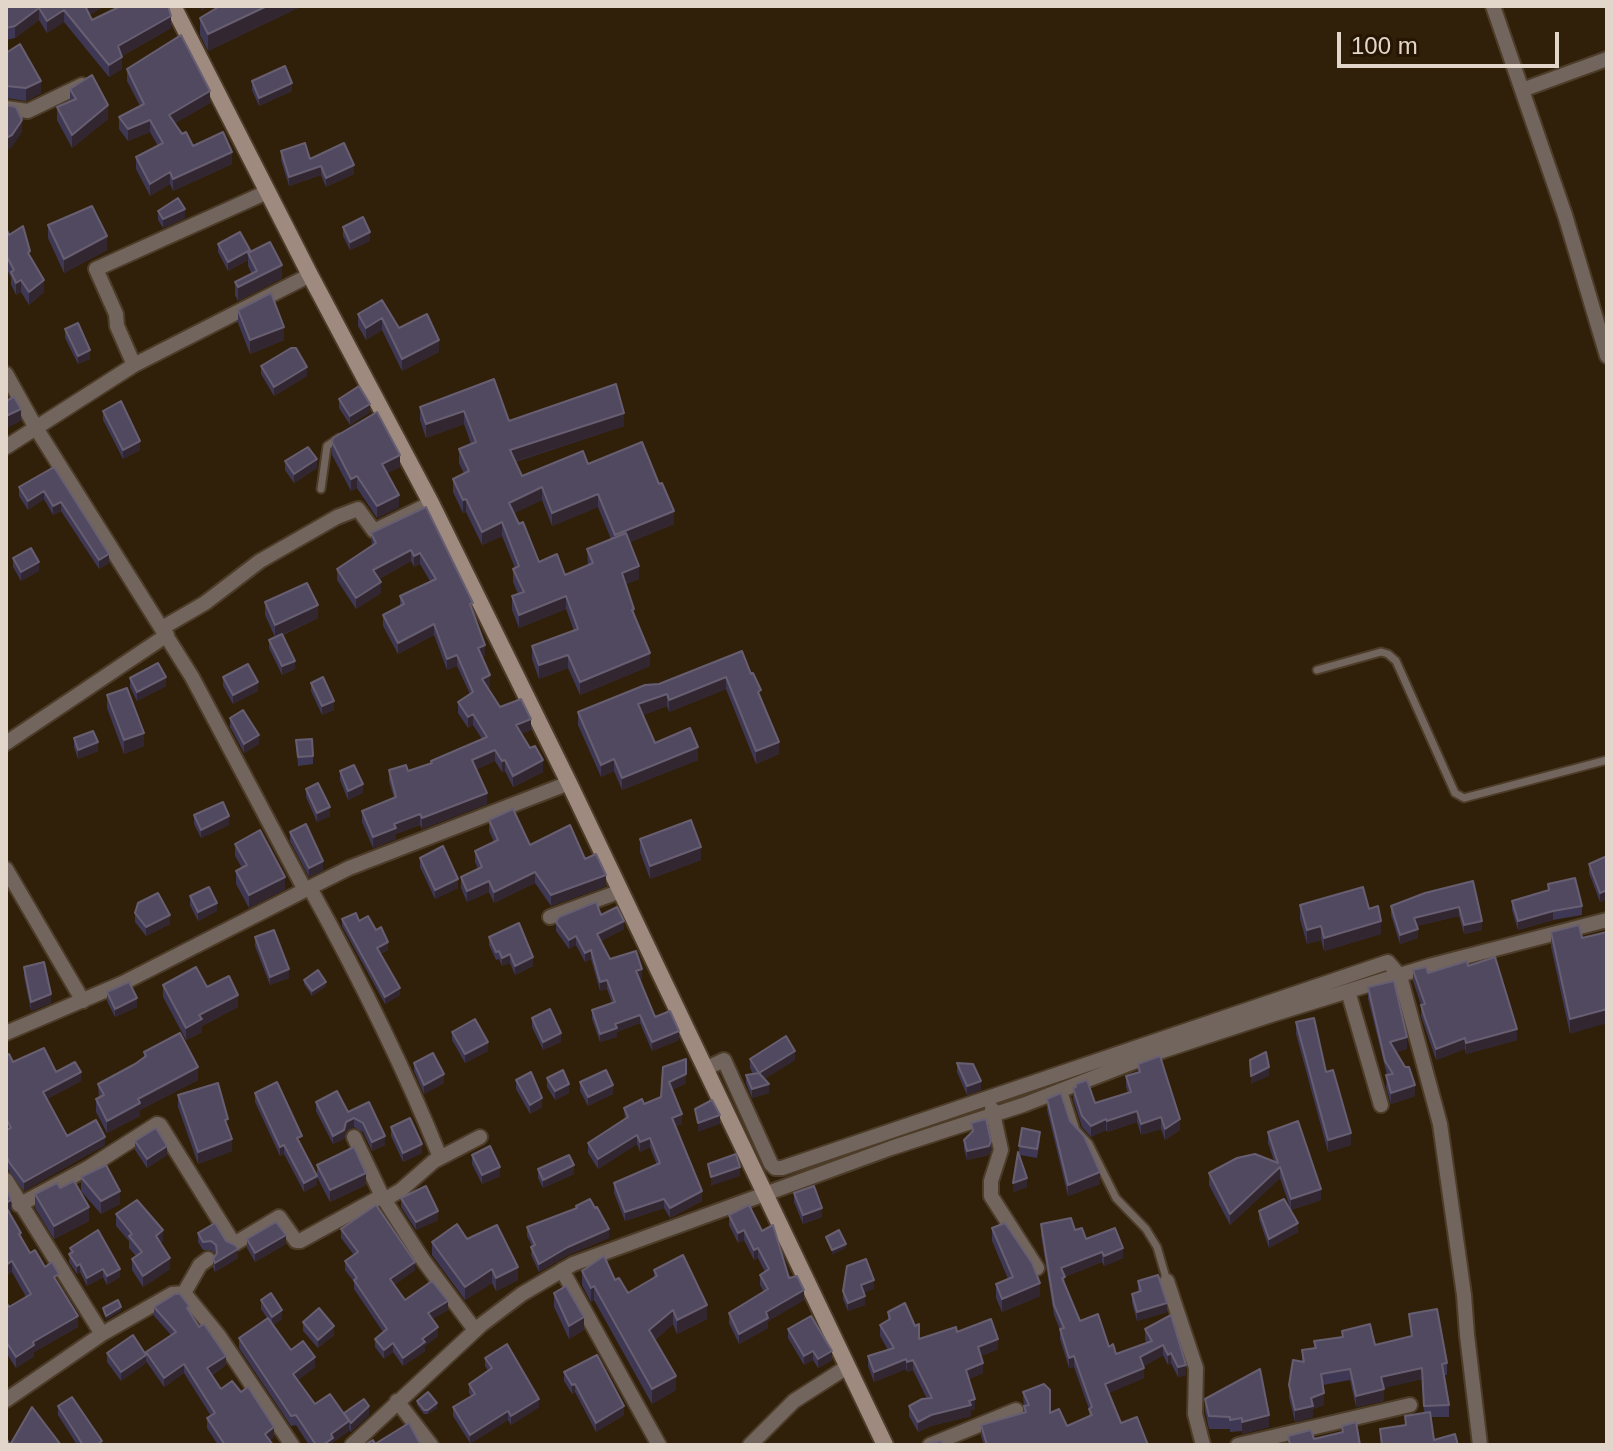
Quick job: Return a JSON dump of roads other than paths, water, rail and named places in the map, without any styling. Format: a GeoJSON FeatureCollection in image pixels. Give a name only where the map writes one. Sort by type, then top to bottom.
{"type":"FeatureCollection","features":[{"type":"Feature","properties":{"kind":"street"},"geometry":{"type":"LineString","coordinates":[[1493,6],[1530,88],[1607,356]]}},
{"type":"Feature","properties":{"kind":"street"},"geometry":{"type":"LineString","coordinates":[[178,7],[376,417],[431,503],[621,891],[712,1066],[766,1194],[885,1445]]}},
{"type":"Feature","properties":{"kind":"street"},"geometry":{"type":"LineString","coordinates":[[1530,88],[1607,59]]}},
{"type":"Feature","properties":{"kind":"street"},"geometry":{"type":"LineString","coordinates":[[6,108],[28,111],[82,85]]}},
{"type":"Feature","properties":{"kind":"street"},"geometry":{"type":"LineString","coordinates":[[134,365],[96,269],[267,192]]}},
{"type":"Feature","properties":{"kind":"street"},"geometry":{"type":"LineString","coordinates":[[6,447],[134,365],[310,275]]}},
{"type":"Feature","properties":{"kind":"street"},"geometry":{"type":"LineString","coordinates":[[6,374],[36,428],[192,677],[341,949],[360,978],[440,1157]]}},
{"type":"Feature","properties":{"kind":"street"},"geometry":{"type":"LineString","coordinates":[[6,743],[260,561],[337,517],[358,509],[374,531],[431,503]]}},
{"type":"Feature","properties":{"kind":"street"},"geometry":{"type":"LineString","coordinates":[[6,1033],[83,1001],[349,868],[569,783]]}},
{"type":"Feature","properties":{"kind":"street"},"geometry":{"type":"LineString","coordinates":[[6,869],[10,884],[83,1001]]}},
{"type":"Feature","properties":{"kind":"street"},"geometry":{"type":"LineString","coordinates":[[550,917],[621,891]]}},
{"type":"Feature","properties":{"kind":"street"},"geometry":{"type":"LineString","coordinates":[[1060,1081],[1348,991],[1607,920]]}},
{"type":"Feature","properties":{"kind":"street"},"geometry":{"type":"LineString","coordinates":[[352,1445],[475,1330],[522,1294],[573,1264],[891,1148],[991,1106],[1388,962],[1400,976],[1440,1124],[1464,1295],[1480,1445]]}},
{"type":"Feature","properties":{"kind":"street"},"geometry":{"type":"LineString","coordinates":[[1348,991],[1381,1105]]}},
{"type":"Feature","properties":{"kind":"street"},"geometry":{"type":"LineString","coordinates":[[712,1066],[724,1060],[775,1168],[991,1106]]}},
{"type":"Feature","properties":{"kind":"street"},"geometry":{"type":"LineString","coordinates":[[991,1106],[1001,1150],[991,1181],[991,1196],[1037,1268]]}},
{"type":"Feature","properties":{"kind":"street"},"geometry":{"type":"LineString","coordinates":[[19,1205],[88,1168],[157,1124],[232,1244],[279,1217],[296,1241],[300,1241],[383,1198],[440,1157],[480,1137]]}},
{"type":"Feature","properties":{"kind":"street"},"geometry":{"type":"LineString","coordinates":[[354,1137],[383,1198],[423,1260],[475,1330]]}},
{"type":"Feature","properties":{"kind":"street"},"geometry":{"type":"LineString","coordinates":[[6,1180],[102,1334]]}},
{"type":"Feature","properties":{"kind":"street"},"geometry":{"type":"LineString","coordinates":[[184,1293],[200,1265],[208,1259]]}},
{"type":"Feature","properties":{"kind":"street"},"geometry":{"type":"LineString","coordinates":[[562,1270],[659,1445]]}},
{"type":"Feature","properties":{"kind":"street"},"geometry":{"type":"LineString","coordinates":[[1167,1281],[1196,1368],[1195,1414],[1203,1445]]}},
{"type":"Feature","properties":{"kind":"street"},"geometry":{"type":"LineString","coordinates":[[6,1400],[102,1334],[172,1294],[184,1293]]}},
{"type":"Feature","properties":{"kind":"street"},"geometry":{"type":"LineString","coordinates":[[184,1293],[219,1336],[292,1445]]}},
{"type":"Feature","properties":{"kind":"street"},"geometry":{"type":"LineString","coordinates":[[750,1445],[794,1401],[847,1367]]}},
{"type":"Feature","properties":{"kind":"street"},"geometry":{"type":"LineString","coordinates":[[397,1401],[431,1445]]}},
{"type":"Feature","properties":{"kind":"street"},"geometry":{"type":"LineString","coordinates":[[1238,1445],[1410,1405]]}},
{"type":"Feature","properties":{"kind":"street"},"geometry":{"type":"LineString","coordinates":[[930,1445],[1016,1410]]}},
{"type":"Feature","properties":{"kind":"lane"},"geometry":{"type":"LineString","coordinates":[[321,489],[327,446],[343,436]]}},
{"type":"Feature","properties":{"kind":"lane"},"geometry":{"type":"LineString","coordinates":[[1317,670],[1381,652],[1388,654],[1396,661],[1455,793],[1464,798],[1607,760]]}},
{"type":"Feature","properties":{"kind":"lane"},"geometry":{"type":"LineString","coordinates":[[1060,1081],[1076,1130],[1093,1152],[1116,1198],[1146,1229],[1157,1247],[1167,1281]]}}]}
